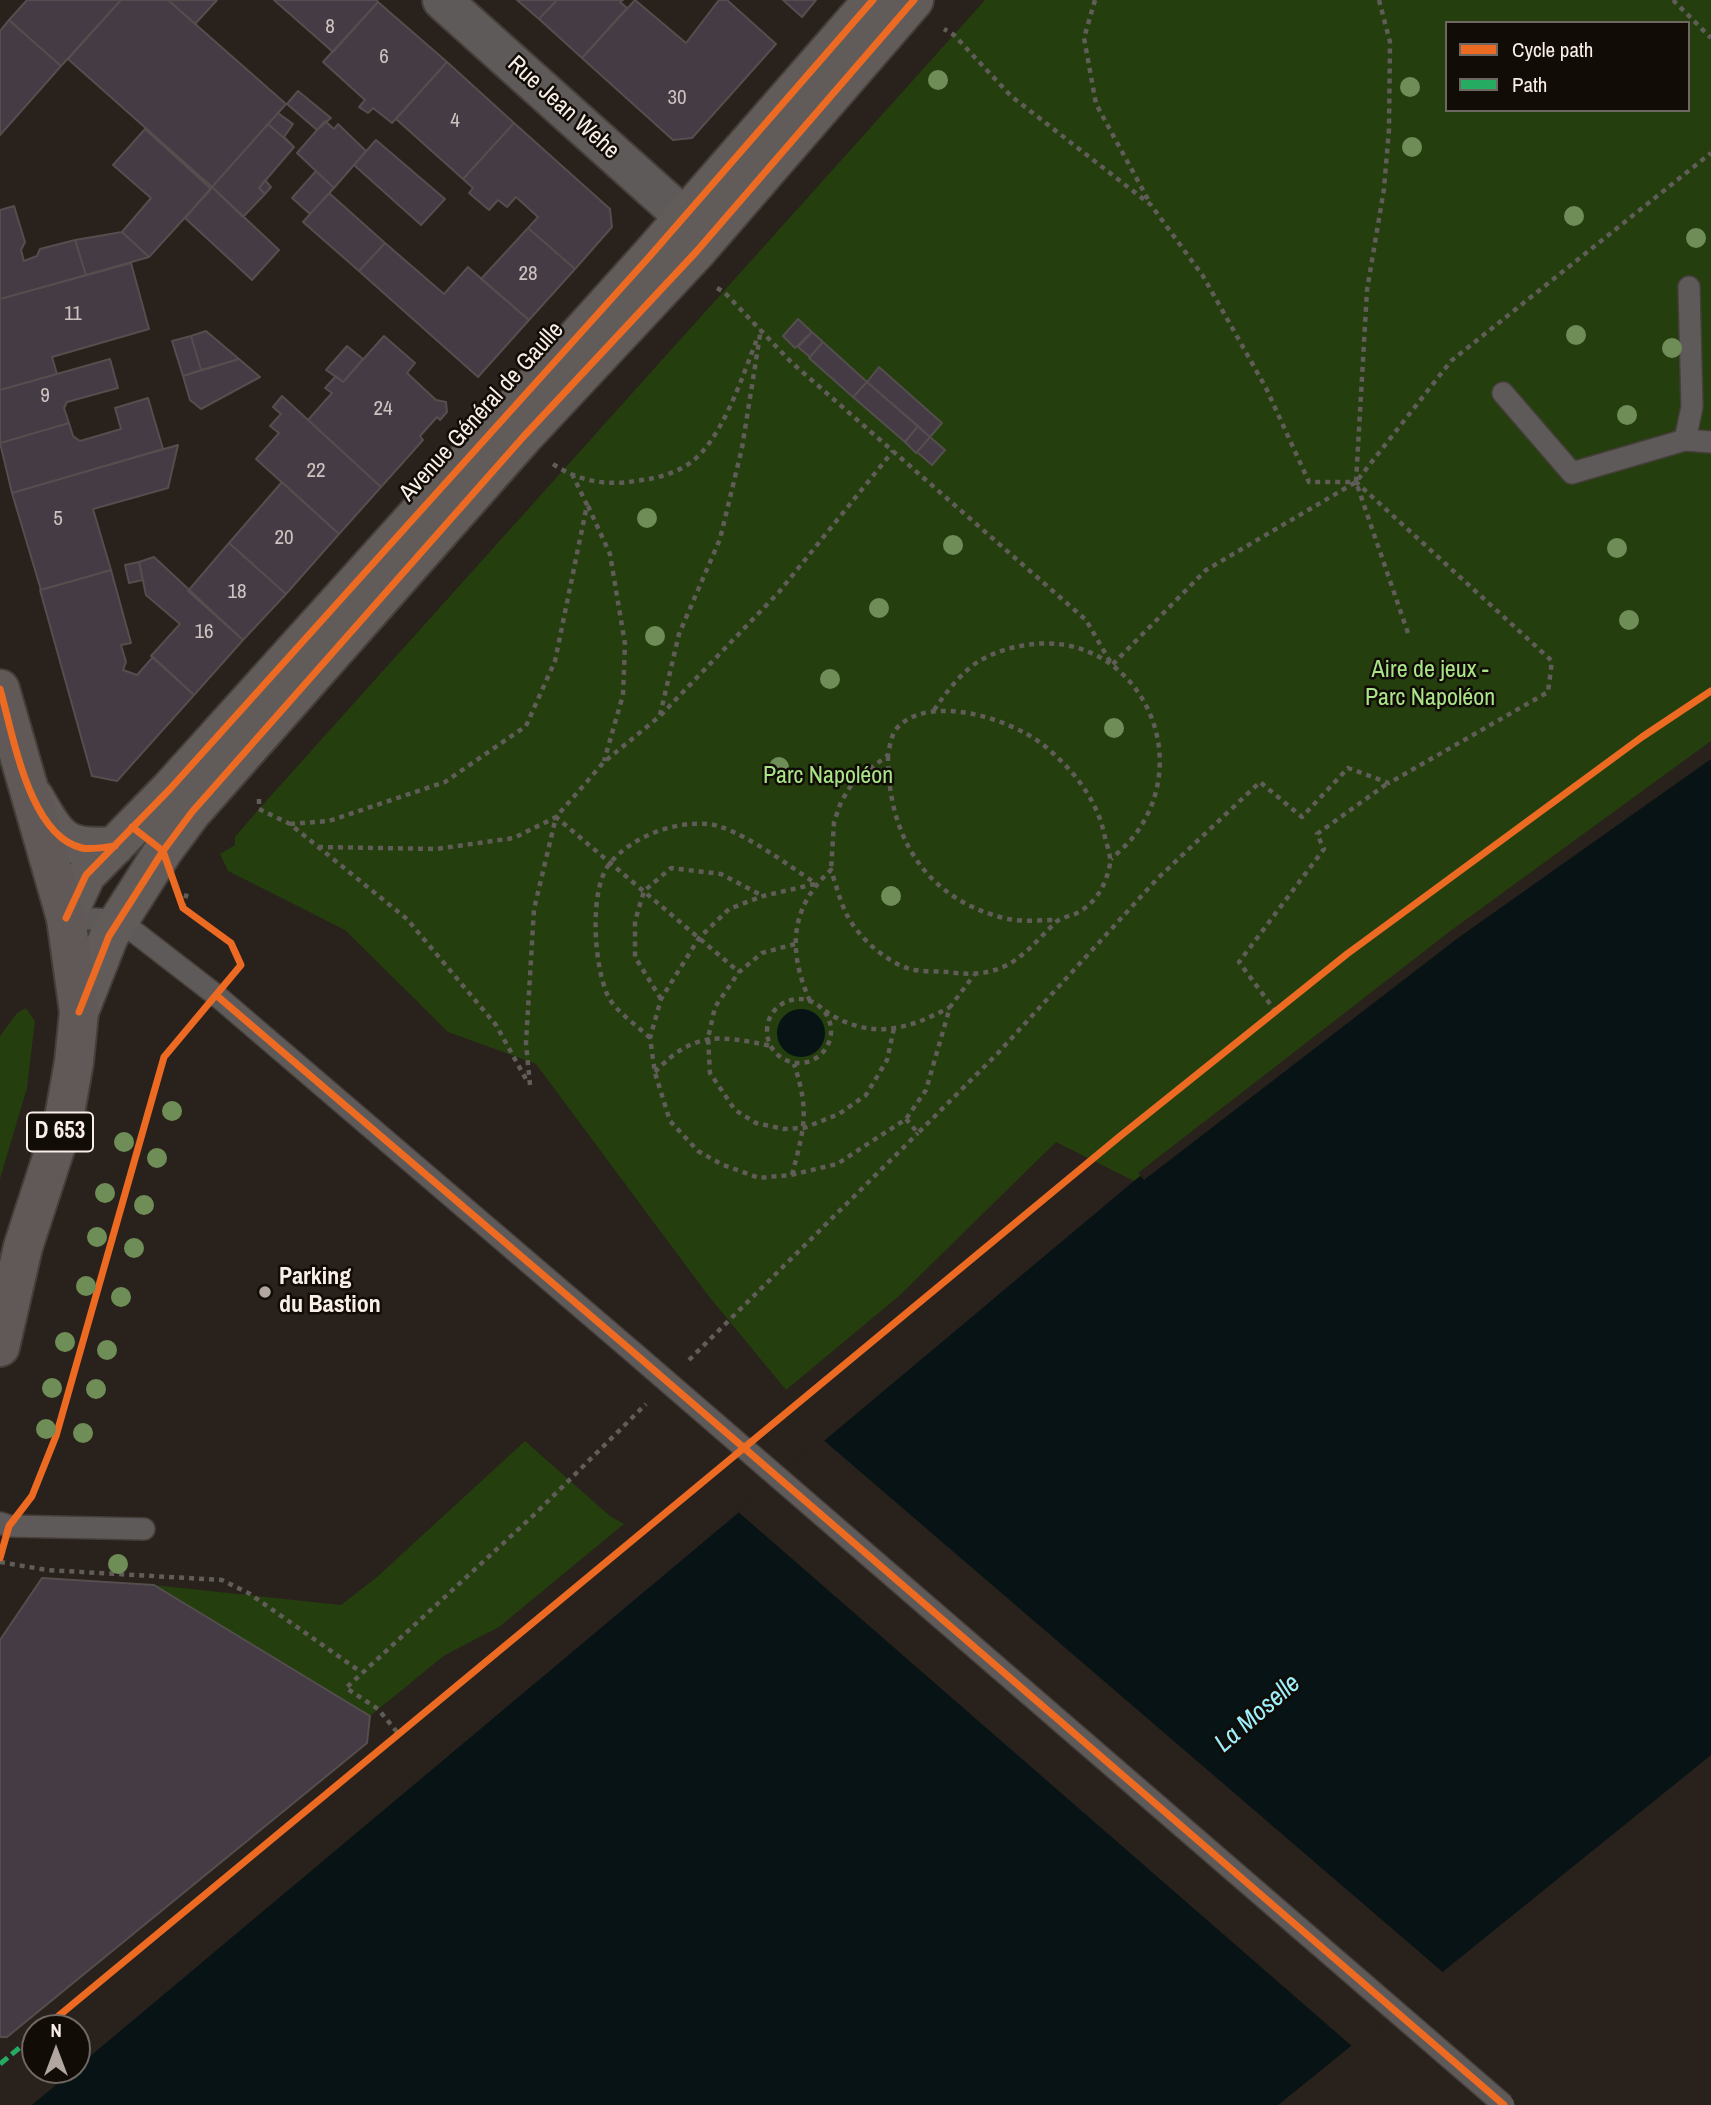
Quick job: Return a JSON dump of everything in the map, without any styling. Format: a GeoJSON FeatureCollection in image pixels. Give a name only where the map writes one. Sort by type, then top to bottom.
{"type":"FeatureCollection","features":[{"type":"Feature","properties":{"kind":"main road","name":"D 653"},"geometry":{"type":"LineString","coordinates":[[0,689],[66,918],[79,1012],[74,1062],[62,1124],[23,1247],[0,1347]]}},
{"type":"Feature","properties":{"kind":"main road","name":"D 653"},"geometry":{"type":"LineString","coordinates":[[0,1280],[23,1247]]}},
{"type":"Feature","properties":{"kind":"street","name":"Rue Jean Wehe"},"geometry":{"type":"LineString","coordinates":[[442,0],[683,216],[696,252]]}},
{"type":"Feature","properties":{"kind":"street","name":"Avenue Général de Gaulle"},"geometry":{"type":"LineString","coordinates":[[66,918],[86,875],[683,216],[873,0]]}},
{"type":"Feature","properties":{"kind":"street","name":"Avenue Général de Gaulle"},"geometry":{"type":"LineString","coordinates":[[79,1012],[108,936],[163,851],[192,812],[488,477],[696,252],[914,0]]}},
{"type":"Feature","properties":{"kind":"street"},"geometry":{"type":"LineString","coordinates":[[683,216],[722,221]]}},
{"type":"Feature","properties":{"kind":"street"},"geometry":{"type":"LineString","coordinates":[[27,786],[57,835],[83,849],[115,846]]}},
{"type":"Feature","properties":{"kind":"lane"},"geometry":{"type":"LineString","coordinates":[[1685,440],[1692,407],[1689,287]]}},
{"type":"Feature","properties":{"kind":"lane"},"geometry":{"type":"LineString","coordinates":[[1503,393],[1572,473],[1685,440],[1711,442]]}},
{"type":"Feature","properties":{"kind":"lane"},"geometry":{"type":"LineString","coordinates":[[66,918],[119,920],[216,995],[634,1352],[1504,2105]]}},
{"type":"Feature","properties":{"kind":"lane"},"geometry":{"type":"LineString","coordinates":[[0,1523],[9,1526],[144,1529]]}},
{"type":"Feature","properties":{"kind":"path"},"geometry":{"type":"LineString","coordinates":[[1095,0],[1084,38],[1096,104],[1151,205],[1203,276],[1266,388],[1309,482],[1356,482],[1552,661],[1548,692],[1389,783],[1317,834],[1324,849],[1239,962],[1276,1012]]}},
{"type":"Feature","properties":{"kind":"path"},"geometry":{"type":"LineString","coordinates":[[1379,0],[1390,42],[1388,129],[1384,189],[1367,290],[1356,482],[1408,633]]}},
{"type":"Feature","properties":{"kind":"path"},"geometry":{"type":"LineString","coordinates":[[1673,0],[1711,38]]}},
{"type":"Feature","properties":{"kind":"path"},"geometry":{"type":"LineString","coordinates":[[941,26],[954,35],[1011,96],[1151,205]]}},
{"type":"Feature","properties":{"kind":"path"},"geometry":{"type":"LineString","coordinates":[[1112,665],[1206,570],[1356,482],[1451,361],[1711,153]]}},
{"type":"Feature","properties":{"kind":"path"},"geometry":{"type":"LineString","coordinates":[[712,286],[724,292],[791,362],[1086,620],[1112,665],[1144,699],[1157,729],[1161,757],[1156,797],[1137,833],[1111,860],[1105,882],[1094,900],[1079,912],[1058,920],[1010,919],[975,908],[951,895],[930,877],[900,834],[888,791],[891,738],[898,726],[934,710],[966,713],[1011,726],[1040,742],[1068,767],[1087,793],[1102,825],[1111,860]]}},
{"type":"Feature","properties":{"kind":"path"},"geometry":{"type":"LineString","coordinates":[[553,464],[573,476],[613,485],[659,478],[688,464],[732,406],[761,328]]}},
{"type":"Feature","properties":{"kind":"path"},"geometry":{"type":"LineString","coordinates":[[660,716],[679,634],[720,539],[742,448],[761,328]]}},
{"type":"Feature","properties":{"kind":"path"},"geometry":{"type":"LineString","coordinates":[[317,846],[436,849],[514,838],[556,817],[604,762],[660,716],[779,592],[893,451]]}},
{"type":"Feature","properties":{"kind":"path"},"geometry":{"type":"LineString","coordinates":[[573,476],[610,554],[625,644],[623,695],[604,762]]}},
{"type":"Feature","properties":{"kind":"path"},"geometry":{"type":"LineString","coordinates":[[289,824],[329,821],[445,782],[526,726],[555,661],[587,505]]}},
{"type":"Feature","properties":{"kind":"path"},"geometry":{"type":"LineString","coordinates":[[934,710],[951,686],[974,665],[1004,649],[1042,643],[1082,649],[1112,665]]}},
{"type":"Feature","properties":{"kind":"path"},"geometry":{"type":"LineString","coordinates":[[888,755],[853,782],[834,822],[831,870],[847,916],[869,943],[888,958],[910,969],[974,975],[1006,965],[1035,946],[1058,920]]}},
{"type":"Feature","properties":{"kind":"path"},"geometry":{"type":"LineString","coordinates":[[681,1369],[998,1053],[1157,879],[1260,782],[1302,817],[1348,768],[1389,783]]}},
{"type":"Feature","properties":{"kind":"path"},"geometry":{"type":"LineString","coordinates":[[259,793],[259,808],[289,824],[407,919],[496,1025],[530,1085],[526,1044],[534,909],[556,817]]}},
{"type":"Feature","properties":{"kind":"path"},"geometry":{"type":"LineString","coordinates":[[556,817],[739,972]]}},
{"type":"Feature","properties":{"kind":"path"},"geometry":{"type":"LineString","coordinates":[[650,1038],[609,998],[595,946],[598,894],[610,862],[653,833],[677,825],[710,824],[754,844],[816,884]]}},
{"type":"Feature","properties":{"kind":"path"},"geometry":{"type":"LineString","coordinates":[[163,851],[183,908],[193,915]]}},
{"type":"Feature","properties":{"kind":"path"},"geometry":{"type":"LineString","coordinates":[[661,999],[635,957],[635,921],[644,891],[671,868],[722,873],[762,896]]}},
{"type":"Feature","properties":{"kind":"path"},"geometry":{"type":"LineString","coordinates":[[831,870],[816,884],[802,908],[795,944],[797,972],[810,1001],[847,1026],[877,1030],[914,1024],[950,1007]]}},
{"type":"Feature","properties":{"kind":"path"},"geometry":{"type":"LineString","coordinates":[[816,884],[762,896],[729,909],[699,939],[661,999],[650,1038],[655,1073],[670,1121],[698,1151],[722,1164],[759,1178],[791,1175],[837,1164],[906,1119],[926,1090],[950,1007],[974,975]]}},
{"type":"Feature","properties":{"kind":"path"},"geometry":{"type":"LineString","coordinates":[[795,944],[762,953],[739,972],[715,1007],[708,1038],[710,1073],[735,1110],[756,1123],[784,1129],[804,1128],[839,1114],[866,1095],[887,1060],[894,1028]]}},
{"type":"Feature","properties":{"kind":"path"},"geometry":{"type":"LineString","coordinates":[[810,1001],[789,1001],[772,1014],[768,1025],[771,1046],[776,1055],[794,1063],[816,1059],[824,1052],[832,1032],[824,1011]]}},
{"type":"Feature","properties":{"kind":"path"},"geometry":{"type":"LineString","coordinates":[[655,1073],[674,1052],[708,1038],[739,1039],[771,1046]]}},
{"type":"Feature","properties":{"kind":"path"},"geometry":{"type":"LineString","coordinates":[[791,1175],[804,1128],[805,1106],[794,1063]]}},
{"type":"Feature","properties":{"kind":"path"},"geometry":{"type":"LineString","coordinates":[[906,1119],[918,1133]]}},
{"type":"Feature","properties":{"kind":"path"},"geometry":{"type":"LineString","coordinates":[[397,1732],[379,1709],[346,1688],[535,1514],[651,1398]]}},
{"type":"Feature","properties":{"kind":"path"},"geometry":{"type":"LineString","coordinates":[[0,1562],[47,1570],[222,1580],[250,1594],[361,1672]]}},
{"type":"Feature","properties":{"kind":"green space","name":"Parc Napoléon"},"geometry":{"type":"Polygon","coordinates":[[[985,0],[1711,0],[1711,745],[1455,932],[1134,1181],[1056,1142],[899,1296],[786,1390],[707,1294],[536,1064],[448,1032],[345,930],[228,871],[220,854],[235,845],[235,837],[985,0]]]}},
{"type":"Feature","properties":{"kind":"green space"},"geometry":{"type":"Polygon","coordinates":[[[26,1008],[35,1021],[27,1088],[0,1179],[0,1036],[17,1013],[26,1008]]]}},
{"type":"Feature","properties":{"kind":"green space"},"geometry":{"type":"Polygon","coordinates":[[[525,1441],[610,1516],[624,1524],[499,1627],[445,1655],[370,1716],[154,1585],[341,1605],[377,1577],[525,1441]]]}},
{"type":"Feature","properties":{"kind":"water","name":"La Moselle"},"geometry":{"type":"Polygon","coordinates":[[[1711,745],[1711,1755],[1278,2105],[32,2105],[57,2084],[91,2084],[91,2056],[1134,1181],[1455,932],[1711,745]]]}},
{"type":"Feature","properties":{"kind":"water"},"geometry":{"type":"Polygon","coordinates":[[[801,1009],[818,1016],[825,1033],[818,1050],[801,1057],[784,1050],[777,1033],[784,1016],[801,1009]]]}},
{"type":"Feature","properties":{"kind":"pier"},"geometry":{"type":"Polygon","coordinates":[[[1711,741],[1711,759],[1458,938],[1144,1180],[1138,1173],[1453,929],[1711,741]]]}},
{"type":"Feature","properties":{"kind":"pier"},"geometry":{"type":"Polygon","coordinates":[[[821,1438],[1445,1974],[1354,2048],[736,1510],[821,1438]]]}},
{"type":"Feature","properties":{"kind":"building"},"geometry":{"type":"Polygon","coordinates":[[[27,0],[121,0],[61,66],[9,20],[27,0]]]}},
{"type":"Feature","properties":{"kind":"building"},"geometry":{"type":"Polygon","coordinates":[[[121,0],[168,0],[286,104],[212,187],[68,59],[121,0]]]}},
{"type":"Feature","properties":{"kind":"building"},"geometry":{"type":"Polygon","coordinates":[[[168,0],[217,0],[195,24],[168,0]]]}},
{"type":"Feature","properties":{"kind":"building"},"geometry":{"type":"Polygon","coordinates":[[[274,0],[377,0],[378,2],[333,52],[274,0]]]}},
{"type":"Feature","properties":{"kind":"building"},"geometry":{"type":"Polygon","coordinates":[[[517,0],[557,0],[539,19],[517,0]]]}},
{"type":"Feature","properties":{"kind":"building"},"geometry":{"type":"Polygon","coordinates":[[[557,0],[623,0],[620,2],[627,8],[582,58],[539,19],[557,0]]]}},
{"type":"Feature","properties":{"kind":"building"},"geometry":{"type":"Polygon","coordinates":[[[635,0],[686,43],[719,0],[727,0],[776,44],[692,138],[673,140],[582,58],[635,0]]]}},
{"type":"Feature","properties":{"kind":"building"},"geometry":{"type":"Polygon","coordinates":[[[783,0],[816,0],[802,17],[783,0]]]}},
{"type":"Feature","properties":{"kind":"building"},"geometry":{"type":"Polygon","coordinates":[[[378,2],[447,62],[392,123],[373,108],[368,113],[359,107],[365,100],[323,62],[378,2]]]}},
{"type":"Feature","properties":{"kind":"building"},"geometry":{"type":"Polygon","coordinates":[[[9,20],[61,66],[0,135],[0,31],[9,20]]]}},
{"type":"Feature","properties":{"kind":"building"},"geometry":{"type":"Polygon","coordinates":[[[447,62],[514,123],[463,179],[396,119],[447,62]]]}},
{"type":"Feature","properties":{"kind":"building"},"geometry":{"type":"Polygon","coordinates":[[[298,91],[331,118],[317,130],[287,104],[298,91]]]}},
{"type":"Feature","properties":{"kind":"building"},"geometry":{"type":"Polygon","coordinates":[[[278,113],[293,124],[284,137],[294,147],[268,124],[278,113]]]}},
{"type":"Feature","properties":{"kind":"building"},"geometry":{"type":"Polygon","coordinates":[[[325,121],[334,129],[338,124],[366,151],[334,188],[297,153],[325,121]]]}},
{"type":"Feature","properties":{"kind":"building"},"geometry":{"type":"Polygon","coordinates":[[[514,123],[610,209],[612,227],[575,269],[528,228],[538,217],[516,197],[507,207],[498,200],[489,210],[469,193],[473,188],[463,179],[514,123]]]}},
{"type":"Feature","properties":{"kind":"building"},"geometry":{"type":"Polygon","coordinates":[[[268,124],[294,147],[259,188],[265,194],[243,217],[212,187],[268,124]]]}},
{"type":"Feature","properties":{"kind":"building"},"geometry":{"type":"Polygon","coordinates":[[[145,129],[211,189],[149,257],[122,232],[151,198],[113,165],[145,129]]]}},
{"type":"Feature","properties":{"kind":"building"},"geometry":{"type":"Polygon","coordinates":[[[376,140],[445,199],[421,225],[354,165],[376,140]]]}},
{"type":"Feature","properties":{"kind":"building"},"geometry":{"type":"Polygon","coordinates":[[[316,171],[334,188],[310,214],[292,198],[316,171]]]}},
{"type":"Feature","properties":{"kind":"building"},"geometry":{"type":"Polygon","coordinates":[[[265,180],[271,187],[265,194],[259,188],[265,180]]]}},
{"type":"Feature","properties":{"kind":"building"},"geometry":{"type":"Polygon","coordinates":[[[212,187],[279,250],[252,280],[185,218],[212,187]]]}},
{"type":"Feature","properties":{"kind":"building"},"geometry":{"type":"Polygon","coordinates":[[[329,193],[385,243],[359,271],[303,222],[329,193]]]}},
{"type":"Feature","properties":{"kind":"building"},"geometry":{"type":"Polygon","coordinates":[[[14,206],[25,242],[21,250],[24,261],[37,256],[40,249],[75,240],[86,275],[0,299],[0,210],[14,206]]]}},
{"type":"Feature","properties":{"kind":"building"},"geometry":{"type":"Polygon","coordinates":[[[528,228],[575,269],[529,320],[481,279],[528,228]]]}},
{"type":"Feature","properties":{"kind":"building"},"geometry":{"type":"Polygon","coordinates":[[[122,232],[149,257],[86,275],[75,240],[122,232]]]}},
{"type":"Feature","properties":{"kind":"building"},"geometry":{"type":"Polygon","coordinates":[[[385,243],[444,294],[468,267],[529,320],[478,377],[359,271],[385,243]]]}},
{"type":"Feature","properties":{"kind":"building"},"geometry":{"type":"Polygon","coordinates":[[[131,263],[149,329],[52,357],[57,374],[0,390],[0,299],[131,263]]]}},
{"type":"Feature","properties":{"kind":"building"},"geometry":{"type":"Polygon","coordinates":[[[798,319],[812,332],[795,348],[783,336],[798,319]]]}},
{"type":"Feature","properties":{"kind":"building"},"geometry":{"type":"Polygon","coordinates":[[[206,331],[239,359],[201,370],[191,336],[206,331]]]}},
{"type":"Feature","properties":{"kind":"building"},"geometry":{"type":"Polygon","coordinates":[[[812,332],[823,342],[810,357],[798,347],[812,332]]]}},
{"type":"Feature","properties":{"kind":"building"},"geometry":{"type":"Polygon","coordinates":[[[191,336],[201,370],[183,376],[172,341],[191,336]]]}},
{"type":"Feature","properties":{"kind":"building"},"geometry":{"type":"Polygon","coordinates":[[[384,336],[415,363],[407,373],[436,400],[446,402],[447,412],[440,420],[437,417],[420,436],[423,440],[381,487],[308,420],[332,393],[325,388],[336,376],[343,382],[384,336]]]}},
{"type":"Feature","properties":{"kind":"building"},"geometry":{"type":"Polygon","coordinates":[[[823,342],[867,382],[853,397],[809,358],[823,342]]]}},
{"type":"Feature","properties":{"kind":"building"},"geometry":{"type":"Polygon","coordinates":[[[347,346],[363,359],[343,382],[326,370],[347,346]]]}},
{"type":"Feature","properties":{"kind":"building"},"geometry":{"type":"Polygon","coordinates":[[[110,359],[118,388],[67,402],[64,408],[69,423],[0,443],[0,390],[110,359]]]}},
{"type":"Feature","properties":{"kind":"building"},"geometry":{"type":"Polygon","coordinates":[[[239,359],[260,377],[201,409],[190,400],[183,376],[239,359]]]}},
{"type":"Feature","properties":{"kind":"building"},"geometry":{"type":"Polygon","coordinates":[[[879,367],[942,423],[930,437],[867,382],[879,367]]]}},
{"type":"Feature","properties":{"kind":"building"},"geometry":{"type":"Polygon","coordinates":[[[867,382],[918,426],[905,442],[853,397],[867,382]]]}},
{"type":"Feature","properties":{"kind":"building"},"geometry":{"type":"Polygon","coordinates":[[[282,396],[381,487],[339,534],[256,459],[279,433],[270,426],[281,414],[273,407],[282,396]]]}},
{"type":"Feature","properties":{"kind":"building"},"geometry":{"type":"Polygon","coordinates":[[[148,398],[163,449],[12,493],[0,443],[69,423],[73,436],[80,441],[121,429],[115,408],[148,398]]]}},
{"type":"Feature","properties":{"kind":"building"},"geometry":{"type":"Polygon","coordinates":[[[918,426],[930,437],[916,453],[905,442],[918,426]]]}},
{"type":"Feature","properties":{"kind":"building"},"geometry":{"type":"Polygon","coordinates":[[[930,437],[945,450],[932,465],[917,452],[930,437]]]}},
{"type":"Feature","properties":{"kind":"building"},"geometry":{"type":"Polygon","coordinates":[[[178,445],[168,488],[93,509],[111,570],[41,590],[12,493],[178,445]]]}},
{"type":"Feature","properties":{"kind":"building"},"geometry":{"type":"Polygon","coordinates":[[[282,482],[339,534],[286,594],[229,543],[282,482]]]}},
{"type":"Feature","properties":{"kind":"building"},"geometry":{"type":"Polygon","coordinates":[[[229,543],[286,594],[243,640],[188,591],[229,543]]]}},
{"type":"Feature","properties":{"kind":"building"},"geometry":{"type":"Polygon","coordinates":[[[154,557],[243,640],[194,695],[151,656],[180,624],[146,595],[139,562],[154,557]]]}},
{"type":"Feature","properties":{"kind":"building"},"geometry":{"type":"Polygon","coordinates":[[[139,562],[143,580],[129,583],[125,565],[139,562]]]}},
{"type":"Feature","properties":{"kind":"building"},"geometry":{"type":"Polygon","coordinates":[[[111,570],[131,643],[121,645],[126,662],[123,670],[137,675],[153,657],[194,695],[117,781],[92,776],[40,590],[111,570]]]}},
{"type":"Feature","properties":{"kind":"building"},"geometry":{"type":"Polygon","coordinates":[[[42,1578],[154,1585],[370,1716],[367,1743],[35,2014],[21,2014],[21,2026],[7,2037],[0,2037],[0,1640],[42,1578]]]}},
{"type":"Feature","properties":{"kind":"marked path"},"geometry":{"type":"LineString","coordinates":[[0,2064],[21,2047]]}},
{"type":"Feature","properties":{"kind":"cycle path"},"geometry":{"type":"LineString","coordinates":[[66,918],[86,875],[170,789],[650,256],[873,0]]}},
{"type":"Feature","properties":{"kind":"cycle path"},"geometry":{"type":"LineString","coordinates":[[79,1012],[109,936],[163,851],[192,812],[524,436],[696,252],[914,0]]}},
{"type":"Feature","properties":{"kind":"cycle path"},"geometry":{"type":"LineString","coordinates":[[0,689],[26,781],[49,824],[64,840],[82,848],[115,846]]}},
{"type":"Feature","properties":{"kind":"cycle path"},"geometry":{"type":"LineString","coordinates":[[61,2014],[1119,1137],[1347,954],[1642,737],[1711,691]]}},
{"type":"Feature","properties":{"kind":"cycle path"},"geometry":{"type":"LineString","coordinates":[[0,1558],[9,1526],[32,1496],[56,1436],[164,1057],[241,965],[231,943],[183,908],[163,851],[132,827]]}},
{"type":"Feature","properties":{"kind":"cycle path"},"geometry":{"type":"LineString","coordinates":[[216,995],[1504,2105]]}},
{"type":"Feature","properties":{"kind":"place","name":"Parking du Bastion"},"geometry":{"type":"Point","coordinates":[265,1292]}},
{"type":"Feature","properties":{"kind":"park label","name":"Aire de jeux - Parc Napoléon"},"geometry":{"type":"Point","coordinates":[1430,685]}}]}
